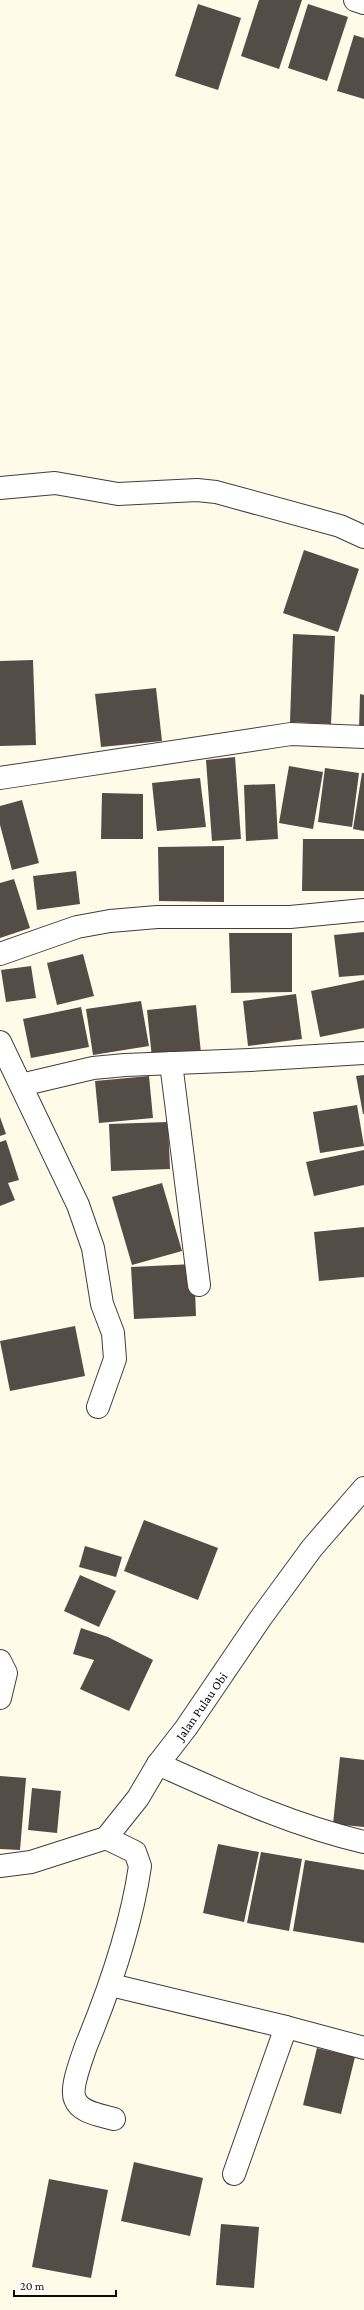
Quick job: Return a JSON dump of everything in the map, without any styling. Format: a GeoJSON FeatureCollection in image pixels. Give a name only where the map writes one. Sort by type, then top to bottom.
{"type":"FeatureCollection","features":[{"type":"Feature","properties":{"kind":"street"},"geometry":{"type":"LineString","coordinates":[[355,0],[364,3]]}},
{"type":"Feature","properties":{"kind":"street"},"geometry":{"type":"LineString","coordinates":[[0,488],[55,482],[118,494],[197,490],[216,492],[340,526],[364,537]]}},
{"type":"Feature","properties":{"kind":"street"},"geometry":{"type":"LineString","coordinates":[[0,778],[291,734],[364,737]]}},
{"type":"Feature","properties":{"kind":"street"},"geometry":{"type":"LineString","coordinates":[[0,954],[77,927],[110,921],[157,917],[290,917],[364,910]]}},
{"type":"Feature","properties":{"kind":"street"},"geometry":{"type":"LineString","coordinates":[[0,1042],[78,1205],[93,1248],[102,1304],[113,1333],[115,1359],[98,1407]]}},
{"type":"Feature","properties":{"kind":"street"},"geometry":{"type":"LineString","coordinates":[[21,1085],[93,1068],[364,1052]]}},
{"type":"Feature","properties":{"kind":"street"},"geometry":{"type":"LineString","coordinates":[[172,1063],[199,1285]]}},
{"type":"Feature","properties":{"kind":"street","name":"Jalan Pulau Obi"},"geometry":{"type":"LineString","coordinates":[[106,1838],[138,1798],[158,1764],[186,1728],[260,1619],[312,1548],[364,1488]]}},
{"type":"Feature","properties":{"kind":"street"},"geometry":{"type":"LineString","coordinates":[[0,1660],[6,1673],[0,1698]]}},
{"type":"Feature","properties":{"kind":"street"},"geometry":{"type":"LineString","coordinates":[[158,1764],[293,1822],[364,1842]]}},
{"type":"Feature","properties":{"kind":"street"},"geometry":{"type":"LineString","coordinates":[[0,1866],[31,1862],[106,1838],[135,1852],[140,1866],[111,1985],[83,2054],[73,2089],[74,2098],[79,2106],[90,2112],[114,2119]]}},
{"type":"Feature","properties":{"kind":"street"},"geometry":{"type":"LineString","coordinates":[[111,1985],[286,2026],[364,2048]]}},
{"type":"Feature","properties":{"kind":"street"},"geometry":{"type":"LineString","coordinates":[[234,2174],[286,2026]]}},
{"type":"Feature","properties":{"kind":"building"},"geometry":{"type":"Polygon","coordinates":[[[259,0],[302,0],[279,69],[241,56],[259,0]]]}},
{"type":"Feature","properties":{"kind":"building"},"geometry":{"type":"Polygon","coordinates":[[[198,4],[241,18],[218,90],[175,76],[198,4]]]}},
{"type":"Feature","properties":{"kind":"building"},"geometry":{"type":"Polygon","coordinates":[[[308,4],[348,17],[327,81],[288,68],[308,4]]]}},
{"type":"Feature","properties":{"kind":"building"},"geometry":{"type":"Polygon","coordinates":[[[354,35],[364,38],[364,99],[337,91],[354,35]]]}},
{"type":"Feature","properties":{"kind":"building"},"geometry":{"type":"Polygon","coordinates":[[[304,550],[359,569],[338,632],[283,613],[304,550]]]}},
{"type":"Feature","properties":{"kind":"building"},"geometry":{"type":"Polygon","coordinates":[[[293,634],[335,636],[331,724],[290,722],[293,634]]]}},
{"type":"Feature","properties":{"kind":"building"},"geometry":{"type":"Polygon","coordinates":[[[33,660],[36,745],[0,746],[0,661],[33,660]]]}},
{"type":"Feature","properties":{"kind":"building"},"geometry":{"type":"Polygon","coordinates":[[[156,688],[162,741],[101,747],[95,694],[156,688]]]}},
{"type":"Feature","properties":{"kind":"building"},"geometry":{"type":"Polygon","coordinates":[[[360,694],[364,695],[364,729],[359,729],[360,694]]]}},
{"type":"Feature","properties":{"kind":"building"},"geometry":{"type":"Polygon","coordinates":[[[235,757],[241,839],[212,841],[206,760],[235,757]]]}},
{"type":"Feature","properties":{"kind":"building"},"geometry":{"type":"Polygon","coordinates":[[[289,766],[323,772],[313,829],[279,823],[289,766]]]}},
{"type":"Feature","properties":{"kind":"building"},"geometry":{"type":"Polygon","coordinates":[[[325,768],[359,773],[352,827],[318,822],[325,768]]]}},
{"type":"Feature","properties":{"kind":"building"},"geometry":{"type":"Polygon","coordinates":[[[362,773],[364,773],[364,831],[353,829],[362,773]]]}},
{"type":"Feature","properties":{"kind":"building"},"geometry":{"type":"Polygon","coordinates":[[[200,778],[206,827],[157,831],[152,783],[200,778]]]}},
{"type":"Feature","properties":{"kind":"building"},"geometry":{"type":"Polygon","coordinates":[[[275,784],[278,839],[246,841],[244,785],[275,784]]]}},
{"type":"Feature","properties":{"kind":"building"},"geometry":{"type":"Polygon","coordinates":[[[102,793],[143,794],[143,839],[101,839],[102,793]]]}},
{"type":"Feature","properties":{"kind":"building"},"geometry":{"type":"Polygon","coordinates":[[[22,800],[39,863],[12,870],[0,825],[0,806],[22,800]]]}},
{"type":"Feature","properties":{"kind":"building"},"geometry":{"type":"Polygon","coordinates":[[[303,839],[364,839],[364,891],[302,891],[303,839]]]}},
{"type":"Feature","properties":{"kind":"building"},"geometry":{"type":"Polygon","coordinates":[[[224,846],[224,902],[159,901],[158,847],[224,846]]]}},
{"type":"Feature","properties":{"kind":"building"},"geometry":{"type":"Polygon","coordinates":[[[76,871],[80,904],[37,910],[33,876],[76,871]]]}},
{"type":"Feature","properties":{"kind":"building"},"geometry":{"type":"Polygon","coordinates":[[[14,879],[30,928],[0,938],[0,883],[14,879]]]}},
{"type":"Feature","properties":{"kind":"building"},"geometry":{"type":"Polygon","coordinates":[[[364,932],[364,975],[339,977],[334,935],[364,932]]]}},
{"type":"Feature","properties":{"kind":"building"},"geometry":{"type":"Polygon","coordinates":[[[229,933],[292,933],[292,992],[231,993],[229,933]]]}},
{"type":"Feature","properties":{"kind":"building"},"geometry":{"type":"Polygon","coordinates":[[[83,954],[94,996],[57,1005],[47,963],[83,954]]]}},
{"type":"Feature","properties":{"kind":"building"},"geometry":{"type":"Polygon","coordinates":[[[31,966],[36,998],[6,1002],[1,970],[31,966]]]}},
{"type":"Feature","properties":{"kind":"building"},"geometry":{"type":"Polygon","coordinates":[[[364,980],[364,1028],[320,1037],[311,991],[364,980]]]}},
{"type":"Feature","properties":{"kind":"building"},"geometry":{"type":"Polygon","coordinates":[[[296,994],[302,1039],[248,1046],[243,1001],[296,994]]]}},
{"type":"Feature","properties":{"kind":"building"},"geometry":{"type":"Polygon","coordinates":[[[141,1001],[149,1046],[93,1055],[86,1009],[141,1001]]]}},
{"type":"Feature","properties":{"kind":"building"},"geometry":{"type":"Polygon","coordinates":[[[196,1005],[201,1053],[152,1058],[147,1010],[196,1005]]]}},
{"type":"Feature","properties":{"kind":"building"},"geometry":{"type":"Polygon","coordinates":[[[81,1007],[89,1047],[31,1058],[23,1019],[81,1007]]]}},
{"type":"Feature","properties":{"kind":"building"},"geometry":{"type":"Polygon","coordinates":[[[364,1075],[364,1114],[363,1114],[356,1076],[364,1075]]]}},
{"type":"Feature","properties":{"kind":"building"},"geometry":{"type":"Polygon","coordinates":[[[149,1076],[153,1118],[99,1123],[95,1081],[149,1076]]]}},
{"type":"Feature","properties":{"kind":"building"},"geometry":{"type":"Polygon","coordinates":[[[357,1105],[364,1146],[320,1153],[313,1112],[357,1105]]]}},
{"type":"Feature","properties":{"kind":"building"},"geometry":{"type":"Polygon","coordinates":[[[0,1117],[6,1134],[0,1136],[0,1117]]]}},
{"type":"Feature","properties":{"kind":"building"},"geometry":{"type":"Polygon","coordinates":[[[168,1122],[170,1169],[111,1171],[109,1124],[168,1122]]]}},
{"type":"Feature","properties":{"kind":"building"},"geometry":{"type":"Polygon","coordinates":[[[6,1140],[19,1180],[8,1183],[15,1200],[0,1206],[0,1142],[6,1140]]]}},
{"type":"Feature","properties":{"kind":"building"},"geometry":{"type":"Polygon","coordinates":[[[364,1150],[364,1185],[314,1196],[306,1162],[364,1150]]]}},
{"type":"Feature","properties":{"kind":"building"},"geometry":{"type":"Polygon","coordinates":[[[162,1183],[182,1251],[132,1265],[112,1197],[162,1183]]]}},
{"type":"Feature","properties":{"kind":"building"},"geometry":{"type":"Polygon","coordinates":[[[364,1227],[364,1277],[319,1281],[314,1232],[364,1227]]]}},
{"type":"Feature","properties":{"kind":"building"},"geometry":{"type":"Polygon","coordinates":[[[194,1264],[196,1316],[134,1319],[131,1267],[194,1264]]]}},
{"type":"Feature","properties":{"kind":"building"},"geometry":{"type":"Polygon","coordinates":[[[75,1326],[85,1376],[10,1391],[0,1341],[75,1326]]]}},
{"type":"Feature","properties":{"kind":"building"},"geometry":{"type":"Polygon","coordinates":[[[144,1520],[218,1548],[198,1600],[124,1571],[144,1520]]]}},
{"type":"Feature","properties":{"kind":"building"},"geometry":{"type":"Polygon","coordinates":[[[85,1546],[122,1557],[116,1577],[79,1567],[85,1546]]]}},
{"type":"Feature","properties":{"kind":"building"},"geometry":{"type":"Polygon","coordinates":[[[80,1575],[116,1591],[99,1627],[64,1611],[80,1575]]]}},
{"type":"Feature","properties":{"kind":"building"},"geometry":{"type":"Polygon","coordinates":[[[81,1628],[108,1637],[153,1660],[129,1711],[80,1689],[94,1660],[73,1654],[81,1628]]]}},
{"type":"Feature","properties":{"kind":"building"},"geometry":{"type":"Polygon","coordinates":[[[340,1757],[364,1760],[364,1827],[333,1824],[340,1757]]]}},
{"type":"Feature","properties":{"kind":"building"},"geometry":{"type":"Polygon","coordinates":[[[0,1776],[26,1778],[20,1850],[0,1849],[0,1776]]]}},
{"type":"Feature","properties":{"kind":"building"},"geometry":{"type":"Polygon","coordinates":[[[32,1788],[61,1791],[57,1833],[28,1830],[32,1788]]]}},
{"type":"Feature","properties":{"kind":"building"},"geometry":{"type":"Polygon","coordinates":[[[218,1844],[259,1852],[244,1922],[203,1913],[218,1844]]]}},
{"type":"Feature","properties":{"kind":"building"},"geometry":{"type":"Polygon","coordinates":[[[261,1852],[302,1859],[289,1931],[247,1923],[261,1852]]]}},
{"type":"Feature","properties":{"kind":"building"},"geometry":{"type":"Polygon","coordinates":[[[305,1860],[364,1870],[364,1943],[293,1931],[305,1860]]]}},
{"type":"Feature","properties":{"kind":"building"},"geometry":{"type":"Polygon","coordinates":[[[317,2048],[355,2057],[341,2114],[303,2105],[317,2048]]]}},
{"type":"Feature","properties":{"kind":"building"},"geometry":{"type":"Polygon","coordinates":[[[134,2162],[203,2178],[190,2236],[121,2221],[134,2162]]]}},
{"type":"Feature","properties":{"kind":"building"},"geometry":{"type":"Polygon","coordinates":[[[49,2179],[108,2190],[91,2278],[32,2267],[49,2179]]]}},
{"type":"Feature","properties":{"kind":"building"},"geometry":{"type":"Polygon","coordinates":[[[221,2224],[259,2227],[254,2288],[216,2285],[221,2224]]]}}]}
